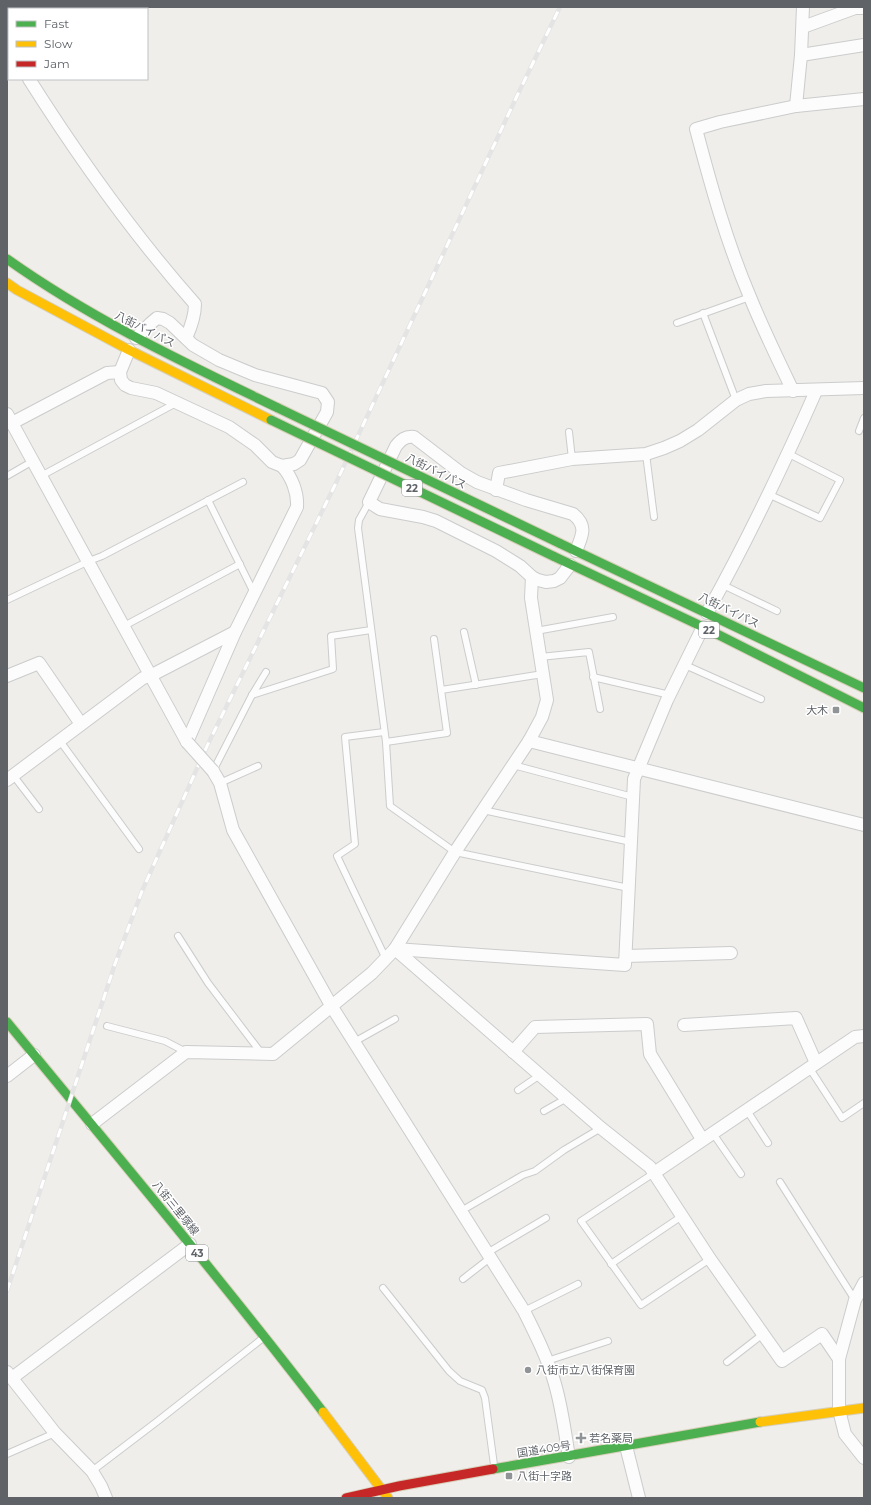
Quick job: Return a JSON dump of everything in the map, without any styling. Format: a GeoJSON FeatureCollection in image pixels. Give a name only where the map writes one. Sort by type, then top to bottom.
{"type":"FeatureCollection","features":[{"type":"Feature","properties":{"kind":"main road","name":"八街バイパス"},"geometry":{"type":"LineString","coordinates":[[7,259],[27,274],[78,306],[136,338],[278,408],[864,688]]}},
{"type":"Feature","properties":{"kind":"main road","name":"22"},"geometry":{"type":"LineString","coordinates":[[7,283],[60,314],[129,350],[570,565],[703,627],[864,708]]}},
{"type":"Feature","properties":{"kind":"main road","name":"八街三里塚線"},"geometry":{"type":"LineString","coordinates":[[7,1022],[265,1337],[388,1498]]}},
{"type":"Feature","properties":{"kind":"main road","name":"国道409号"},"geometry":{"type":"LineString","coordinates":[[346,1498],[381,1489],[774,1420],[839,1410],[864,1408]]}},
{"type":"Feature","properties":{"kind":"street"},"geometry":{"type":"LineString","coordinates":[[796,106],[803,27],[803,7]]}},
{"type":"Feature","properties":{"kind":"street"},"geometry":{"type":"LineString","coordinates":[[803,27],[858,8]]}},
{"type":"Feature","properties":{"kind":"street"},"geometry":{"type":"LineString","coordinates":[[801,55],[864,45]]}},
{"type":"Feature","properties":{"kind":"street"},"geometry":{"type":"LineString","coordinates":[[30,80],[54,119],[110,199],[178,285],[195,304],[195,312],[186,338]]}},
{"type":"Feature","properties":{"kind":"street"},"geometry":{"type":"LineString","coordinates":[[792,391],[750,297],[730,243],[713,193],[696,129],[720,122],[796,106],[864,99]]}},
{"type":"Feature","properties":{"kind":"street"},"geometry":{"type":"LineString","coordinates":[[136,338],[151,322],[157,318],[163,319],[170,323],[200,350],[255,375],[316,390],[322,393],[328,402],[327,412],[300,460],[294,464],[282,466]]}},
{"type":"Feature","properties":{"kind":"street"},"geometry":{"type":"LineString","coordinates":[[129,350],[120,372],[121,380],[125,385],[131,388],[156,393],[229,427],[255,445],[272,462],[282,466],[287,472],[297,494],[297,507],[254,593],[187,742]]}},
{"type":"Feature","properties":{"kind":"street"},"geometry":{"type":"LineString","coordinates":[[120,372],[107,373],[10,418],[187,742],[213,771],[220,783],[233,830],[332,1006],[524,1311],[537,1335],[555,1384],[562,1409],[569,1457]]}},
{"type":"Feature","properties":{"kind":"street"},"geometry":{"type":"LineString","coordinates":[[496,490],[498,473],[572,460],[646,454],[664,448],[680,441],[698,430],[736,400],[749,394],[766,391],[816,391],[864,388]]}},
{"type":"Feature","properties":{"kind":"street"},"geometry":{"type":"LineString","coordinates":[[707,613],[723,585],[789,454],[816,391]]}},
{"type":"Feature","properties":{"kind":"street"},"geometry":{"type":"LineString","coordinates":[[570,565],[560,578],[554,581],[546,582],[532,577],[520,566],[496,551],[436,521],[380,509],[369,502],[396,446],[407,436],[414,437],[461,473],[476,482],[496,490],[573,514],[578,518],[582,525],[583,535],[576,551]]}},
{"type":"Feature","properties":{"kind":"street"},"geometry":{"type":"LineString","coordinates":[[92,1124],[186,1052],[273,1054],[372,973],[395,950],[455,852],[529,741],[545,709],[547,700],[531,598],[532,577]]}},
{"type":"Feature","properties":{"kind":"street"},"geometry":{"type":"LineString","coordinates":[[395,950],[625,965],[634,779],[670,695],[703,627]]}},
{"type":"Feature","properties":{"kind":"street"},"geometry":{"type":"LineString","coordinates":[[9,778],[143,678],[150,676],[236,632]]}},
{"type":"Feature","properties":{"kind":"street"},"geometry":{"type":"LineString","coordinates":[[7,676],[39,663],[81,724]]}},
{"type":"Feature","properties":{"kind":"street"},"geometry":{"type":"LineString","coordinates":[[529,741],[864,825]]}},
{"type":"Feature","properties":{"kind":"street"},"geometry":{"type":"LineString","coordinates":[[395,950],[601,1128],[650,1167],[710,1259],[782,1361],[822,1334],[840,1359]]}},
{"type":"Feature","properties":{"kind":"street"},"geometry":{"type":"LineString","coordinates":[[626,956],[731,953]]}},
{"type":"Feature","properties":{"kind":"street"},"geometry":{"type":"LineString","coordinates":[[684,1025],[796,1018],[814,1067]]}},
{"type":"Feature","properties":{"kind":"street"},"geometry":{"type":"LineString","coordinates":[[514,1052],[535,1027],[646,1024],[650,1054],[707,1136]]}},
{"type":"Feature","properties":{"kind":"street"},"geometry":{"type":"LineString","coordinates":[[654,1173],[746,1109],[814,1067],[854,1037],[864,1036]]}},
{"type":"Feature","properties":{"kind":"street"},"geometry":{"type":"LineString","coordinates":[[7,1076],[34,1055]]}},
{"type":"Feature","properties":{"kind":"street"},"geometry":{"type":"LineString","coordinates":[[106,1498],[92,1471],[54,1433],[10,1375],[190,1244]]}},
{"type":"Feature","properties":{"kind":"street"},"geometry":{"type":"LineString","coordinates":[[864,1283],[855,1300],[840,1359],[839,1410],[844,1434],[864,1458]]}},
{"type":"Feature","properties":{"kind":"street"},"geometry":{"type":"LineString","coordinates":[[626,1446],[638,1498]]}},
{"type":"Feature","properties":{"kind":"lane"},"geometry":{"type":"LineString","coordinates":[[677,323],[750,297]]}},
{"type":"Feature","properties":{"kind":"lane"},"geometry":{"type":"LineString","coordinates":[[703,314],[736,400]]}},
{"type":"Feature","properties":{"kind":"lane"},"geometry":{"type":"LineString","coordinates":[[41,476],[177,402]]}},
{"type":"Feature","properties":{"kind":"lane"},"geometry":{"type":"LineString","coordinates":[[859,431],[864,418]]}},
{"type":"Feature","properties":{"kind":"lane"},"geometry":{"type":"LineString","coordinates":[[569,432],[572,460]]}},
{"type":"Feature","properties":{"kind":"lane"},"geometry":{"type":"LineString","coordinates":[[646,454],[654,517]]}},
{"type":"Feature","properties":{"kind":"lane"},"geometry":{"type":"LineString","coordinates":[[768,494],[820,518],[840,480],[789,454]]}},
{"type":"Feature","properties":{"kind":"lane"},"geometry":{"type":"LineString","coordinates":[[7,476],[33,461]]}},
{"type":"Feature","properties":{"kind":"lane"},"geometry":{"type":"LineString","coordinates":[[7,600],[102,556],[243,482]]}},
{"type":"Feature","properties":{"kind":"lane"},"geometry":{"type":"LineString","coordinates":[[208,500],[254,593]]}},
{"type":"Feature","properties":{"kind":"lane"},"geometry":{"type":"LineString","coordinates":[[369,502],[359,520],[358,528],[386,742],[390,806],[455,852],[628,888]]}},
{"type":"Feature","properties":{"kind":"lane"},"geometry":{"type":"LineString","coordinates":[[124,626],[240,564]]}},
{"type":"Feature","properties":{"kind":"lane"},"geometry":{"type":"LineString","coordinates":[[723,585],[777,611]]}},
{"type":"Feature","properties":{"kind":"lane"},"geometry":{"type":"LineString","coordinates":[[536,631],[613,617]]}},
{"type":"Feature","properties":{"kind":"lane"},"geometry":{"type":"LineString","coordinates":[[252,695],[334,669],[331,636],[371,630]]}},
{"type":"Feature","properties":{"kind":"lane"},"geometry":{"type":"LineString","coordinates":[[464,632],[476,685]]}},
{"type":"Feature","properties":{"kind":"lane"},"geometry":{"type":"LineString","coordinates":[[386,742],[447,733],[434,639]]}},
{"type":"Feature","properties":{"kind":"lane"},"geometry":{"type":"LineString","coordinates":[[540,657],[589,652],[600,709]]}},
{"type":"Feature","properties":{"kind":"lane"},"geometry":{"type":"LineString","coordinates":[[685,665],[761,699]]}},
{"type":"Feature","properties":{"kind":"lane"},"geometry":{"type":"LineString","coordinates":[[213,771],[252,695],[266,672]]}},
{"type":"Feature","properties":{"kind":"lane"},"geometry":{"type":"LineString","coordinates":[[441,690],[543,674]]}},
{"type":"Feature","properties":{"kind":"lane"},"geometry":{"type":"LineString","coordinates":[[594,676],[670,695]]}},
{"type":"Feature","properties":{"kind":"lane"},"geometry":{"type":"LineString","coordinates":[[384,732],[345,737],[355,844],[338,856],[386,959]]}},
{"type":"Feature","properties":{"kind":"lane"},"geometry":{"type":"LineString","coordinates":[[60,741],[139,849]]}},
{"type":"Feature","properties":{"kind":"lane"},"geometry":{"type":"LineString","coordinates":[[513,765],[633,797]]}},
{"type":"Feature","properties":{"kind":"lane"},"geometry":{"type":"LineString","coordinates":[[220,783],[258,766]]}},
{"type":"Feature","properties":{"kind":"lane"},"geometry":{"type":"LineString","coordinates":[[9,778],[38,809]]}},
{"type":"Feature","properties":{"kind":"lane"},"geometry":{"type":"LineString","coordinates":[[483,810],[631,842]]}},
{"type":"Feature","properties":{"kind":"lane"},"geometry":{"type":"LineString","coordinates":[[178,936],[208,983],[262,1054]]}},
{"type":"Feature","properties":{"kind":"lane"},"geometry":{"type":"LineString","coordinates":[[354,1042],[395,1019]]}},
{"type":"Feature","properties":{"kind":"lane"},"geometry":{"type":"LineString","coordinates":[[107,1026],[165,1041],[186,1052]]}},
{"type":"Feature","properties":{"kind":"lane"},"geometry":{"type":"LineString","coordinates":[[814,1067],[842,1118],[864,1103]]}},
{"type":"Feature","properties":{"kind":"lane"},"geometry":{"type":"LineString","coordinates":[[518,1090],[540,1076]]}},
{"type":"Feature","properties":{"kind":"lane"},"geometry":{"type":"LineString","coordinates":[[544,1111],[567,1098]]}},
{"type":"Feature","properties":{"kind":"lane"},"geometry":{"type":"LineString","coordinates":[[746,1109],[768,1143]]}},
{"type":"Feature","properties":{"kind":"lane"},"geometry":{"type":"LineString","coordinates":[[461,1211],[522,1175],[535,1171],[564,1150],[601,1128]]}},
{"type":"Feature","properties":{"kind":"lane"},"geometry":{"type":"LineString","coordinates":[[707,1136],[741,1174]]}},
{"type":"Feature","properties":{"kind":"lane"},"geometry":{"type":"LineString","coordinates":[[654,1173],[581,1221],[641,1305],[710,1259]]}},
{"type":"Feature","properties":{"kind":"lane"},"geometry":{"type":"LineString","coordinates":[[780,1182],[855,1300]]}},
{"type":"Feature","properties":{"kind":"lane"},"geometry":{"type":"LineString","coordinates":[[611,1264],[682,1216]]}},
{"type":"Feature","properties":{"kind":"lane"},"geometry":{"type":"LineString","coordinates":[[463,1279],[489,1255],[546,1218]]}},
{"type":"Feature","properties":{"kind":"lane"},"geometry":{"type":"LineString","coordinates":[[524,1311],[578,1284]]}},
{"type":"Feature","properties":{"kind":"lane"},"geometry":{"type":"LineString","coordinates":[[383,1288],[449,1371],[460,1381],[482,1390],[485,1398],[495,1469]]}},
{"type":"Feature","properties":{"kind":"lane"},"geometry":{"type":"LineString","coordinates":[[727,1362],[763,1334]]}},
{"type":"Feature","properties":{"kind":"lane"},"geometry":{"type":"LineString","coordinates":[[92,1471],[265,1337]]}},
{"type":"Feature","properties":{"kind":"lane"},"geometry":{"type":"LineString","coordinates":[[547,1361],[608,1341]]}},
{"type":"Feature","properties":{"kind":"lane"},"geometry":{"type":"LineString","coordinates":[[7,1454],[54,1433]]}},
{"type":"Feature","properties":{"kind":"railway"},"geometry":{"type":"LineString","coordinates":[[7,1291],[115,964],[142,891],[208,744],[335,485],[560,7]]}},
{"type":"Feature","properties":{"kind":"traffic: fast"},"geometry":{"type":"LineString","coordinates":[[7,259],[72,302],[105,321],[173,357],[278,408]]}},
{"type":"Feature","properties":{"kind":"traffic: fast"},"geometry":{"type":"LineString","coordinates":[[278,408],[559,543]]}},
{"type":"Feature","properties":{"kind":"traffic: fast"},"geometry":{"type":"LineString","coordinates":[[271,420],[553,556]]}},
{"type":"Feature","properties":{"kind":"traffic: fast"},"geometry":{"type":"LineString","coordinates":[[559,543],[864,688]]}},
{"type":"Feature","properties":{"kind":"traffic: fast"},"geometry":{"type":"LineString","coordinates":[[553,556],[703,627],[864,708]]}},
{"type":"Feature","properties":{"kind":"traffic: fast"},"geometry":{"type":"LineString","coordinates":[[7,1022],[206,1264],[323,1412]]}},
{"type":"Feature","properties":{"kind":"traffic: fast"},"geometry":{"type":"LineString","coordinates":[[493,1469],[760,1422]]}},
{"type":"Feature","properties":{"kind":"traffic: slow"},"geometry":{"type":"LineString","coordinates":[[7,283],[17,290],[129,350],[271,420]]}},
{"type":"Feature","properties":{"kind":"traffic: slow"},"geometry":{"type":"LineString","coordinates":[[760,1422],[864,1408]]}},
{"type":"Feature","properties":{"kind":"traffic: slow"},"geometry":{"type":"LineString","coordinates":[[323,1412],[388,1498]]}},
{"type":"Feature","properties":{"kind":"traffic: jam"},"geometry":{"type":"LineString","coordinates":[[346,1498],[399,1486],[493,1469]]}},
{"type":"Feature","properties":{"kind":"place","name":"大木"},"geometry":{"type":"Point","coordinates":[836,710]}},
{"type":"Feature","properties":{"kind":"place","name":"八街市立八街保育園"},"geometry":{"type":"Point","coordinates":[528,1370]}},
{"type":"Feature","properties":{"kind":"place","name":"若名薬局"},"geometry":{"type":"Point","coordinates":[581,1438]}},
{"type":"Feature","properties":{"kind":"place","name":"八街十字路"},"geometry":{"type":"Point","coordinates":[509,1476]}}]}
